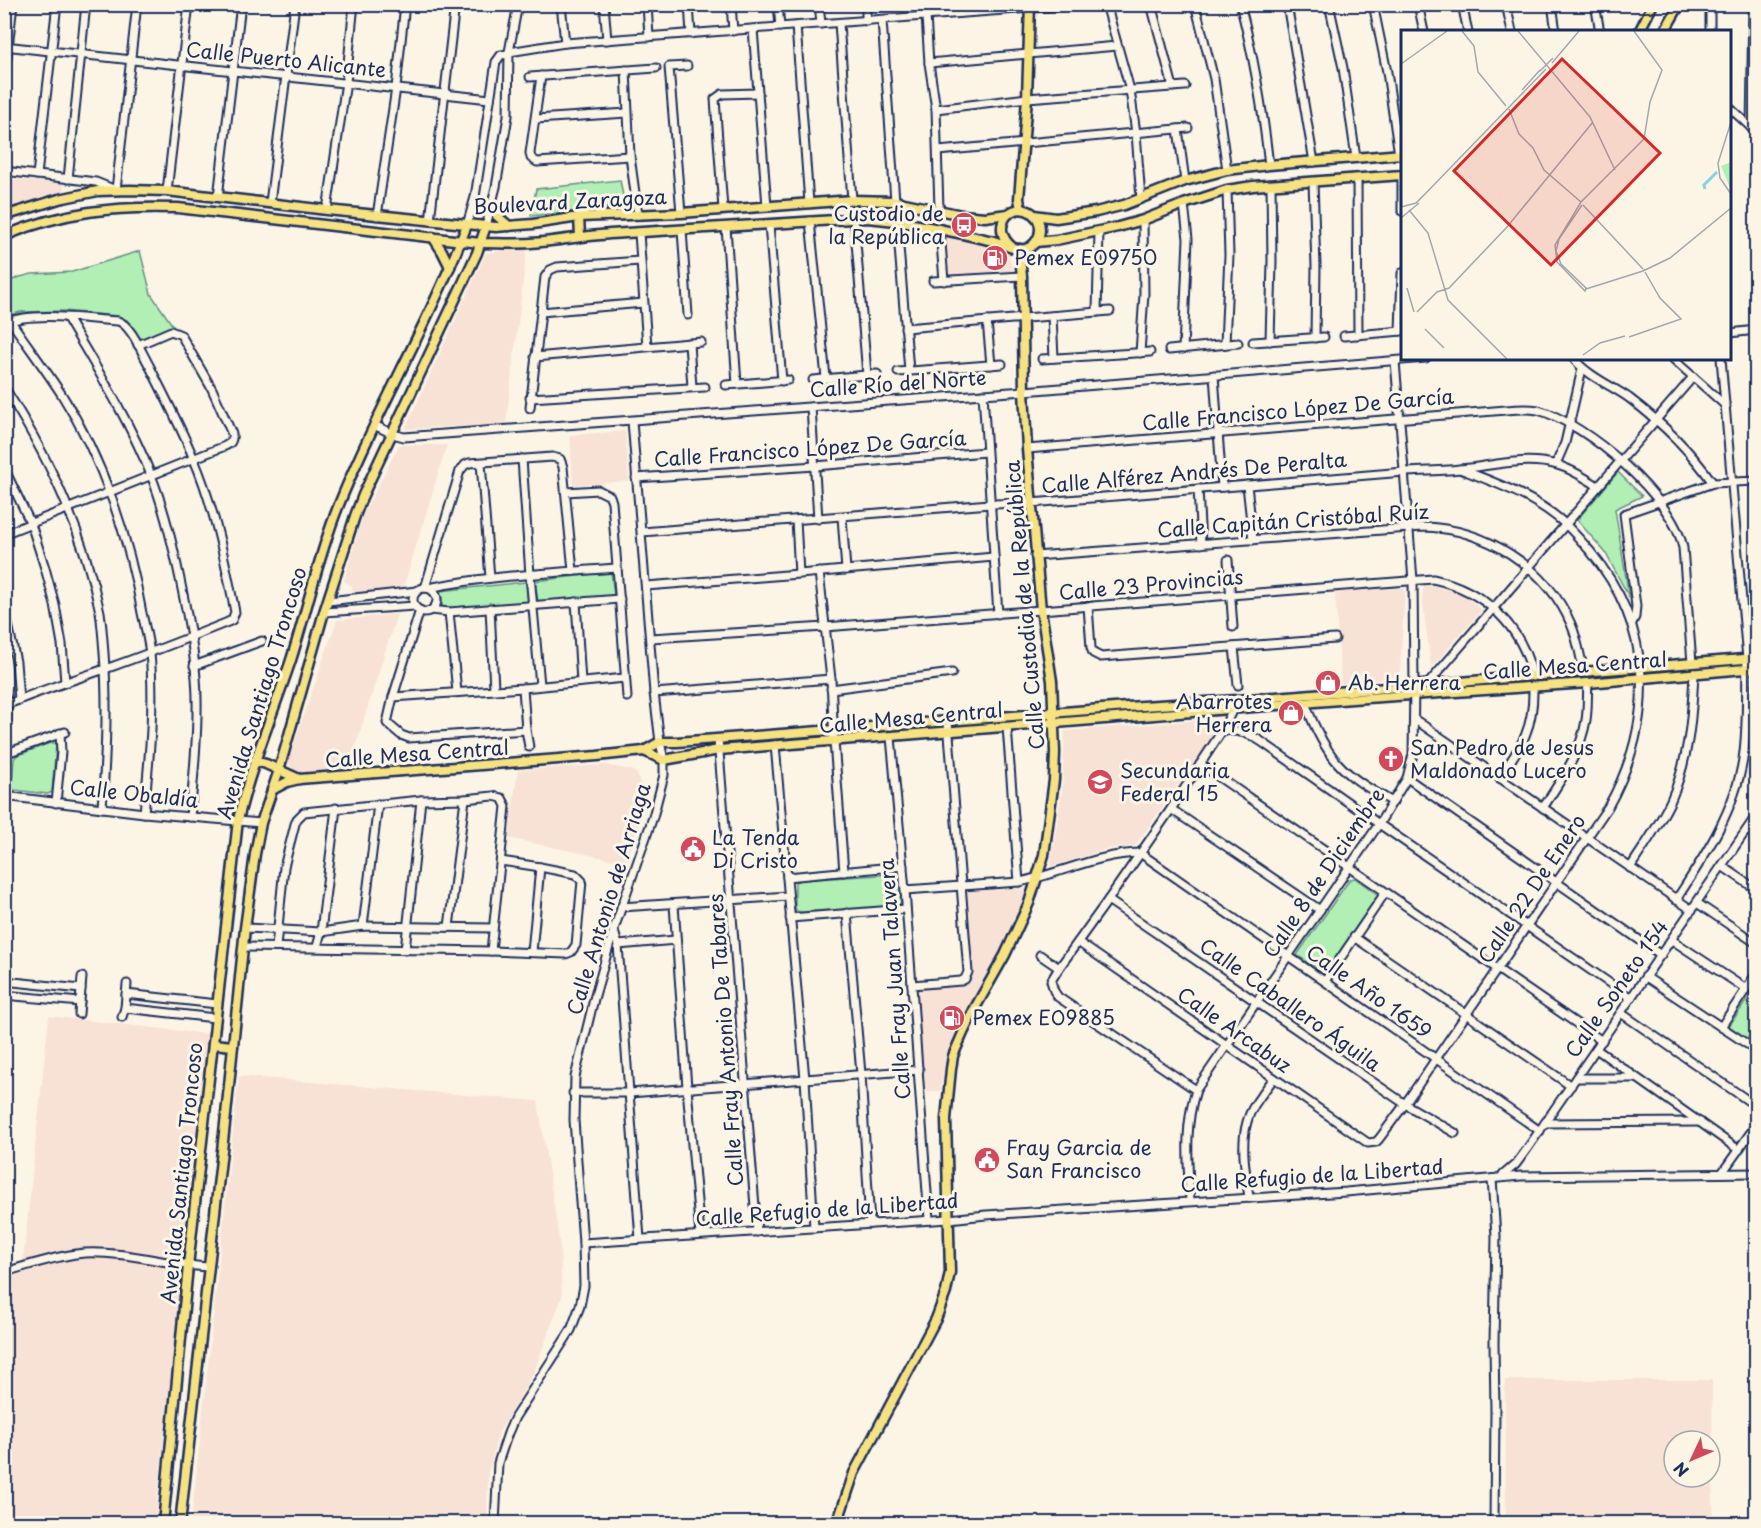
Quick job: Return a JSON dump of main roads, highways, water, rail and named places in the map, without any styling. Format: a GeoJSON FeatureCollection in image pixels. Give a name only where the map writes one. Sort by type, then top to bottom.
{"type":"FeatureCollection","features":[{"type":"Feature","properties":{"kind":"main road"},"geometry":{"type":"LineString","coordinates":[[1640,30],[1653,4]]}},
{"type":"Feature","properties":{"kind":"main road"},"geometry":{"type":"LineString","coordinates":[[1665,30],[1680,4]]}},
{"type":"Feature","properties":{"kind":"main road"},"geometry":{"type":"LineString","coordinates":[[1021,210],[1019,199],[1027,98],[1030,7]]}},
{"type":"Feature","properties":{"kind":"main road"},"geometry":{"type":"LineString","coordinates":[[1034,215],[1040,225],[1036,242],[1029,247],[1016,248],[1005,241],[1001,230],[1004,219],[1008,214],[1021,210],[1034,215],[1056,218],[1072,216],[1105,210],[1227,170],[1401,155]]}},
{"type":"Feature","properties":{"kind":"main road"},"geometry":{"type":"LineString","coordinates":[[1036,242],[1056,240],[1143,220],[1227,190],[1401,175]]}},
{"type":"Feature","properties":{"kind":"main road","name":"Boulevard Zaragoza"},"geometry":{"type":"LineString","coordinates":[[4,216],[71,197],[116,190],[166,191],[377,216],[486,226],[509,226],[579,217],[681,213],[723,208],[852,200],[895,201],[985,217],[1008,214]]}},
{"type":"Feature","properties":{"kind":"main road"},"geometry":{"type":"LineString","coordinates":[[492,202],[497,216],[509,226]]}},
{"type":"Feature","properties":{"kind":"main road","name":"Boulevard Zaragoza"},"geometry":{"type":"LineString","coordinates":[[4,236],[60,217],[86,211],[115,208],[178,208],[480,243],[532,243],[580,236],[854,218],[897,222],[995,241],[1016,248]]}},
{"type":"Feature","properties":{"kind":"main road"},"geometry":{"type":"LineString","coordinates":[[579,217],[580,236]]}},
{"type":"Feature","properties":{"kind":"main road","name":"Avenida Santiago Troncoso"},"geometry":{"type":"LineString","coordinates":[[163,1524],[188,1266],[238,820],[246,788],[289,666],[337,509],[374,425],[450,267],[467,225]]}},
{"type":"Feature","properties":{"kind":"main road","name":"Avenida Santiago Troncoso"},"geometry":{"type":"LineString","coordinates":[[180,1524],[245,928],[261,823],[355,516],[473,262],[486,226]]}},
{"type":"Feature","properties":{"kind":"main road"},"geometry":{"type":"LineString","coordinates":[[433,237],[450,267]]}},
{"type":"Feature","properties":{"kind":"main road","name":"Calle Custodia de la República"},"geometry":{"type":"LineString","coordinates":[[837,1524],[854,1473],[942,1307],[950,1272],[946,1119],[953,1056],[975,1008],[1013,940],[1029,903],[1044,855],[1054,780],[1054,713],[1052,681],[1035,556],[1024,391],[1022,276],[1016,248]]}},
{"type":"Feature","properties":{"kind":"main road","name":"Calle Mesa Central"},"geometry":{"type":"LineString","coordinates":[[644,751],[664,760],[719,750],[891,736],[1054,713],[1237,700],[1414,691],[1533,681],[1640,667],[1752,658]]}},
{"type":"Feature","properties":{"kind":"main road","name":"Calle Mesa Central"},"geometry":{"type":"LineString","coordinates":[[299,779],[644,751],[660,742],[834,730],[1007,727],[1305,704],[1414,691],[1427,685],[1533,681],[1588,683],[1756,668]]}},
{"type":"Feature","properties":{"kind":"main road"},"geometry":{"type":"LineString","coordinates":[[255,761],[299,779]]}},
{"type":"Feature","properties":{"kind":"main road"},"geometry":{"type":"LineString","coordinates":[[272,790],[299,779]]}},
{"type":"Feature","properties":{"kind":"main road"},"geometry":{"type":"LineString","coordinates":[[213,1044],[233,1046]]}},
{"type":"Feature","properties":{"kind":"place","name":"Custodio de la República"},"geometry":{"type":"Point","coordinates":[964,225]}},
{"type":"Feature","properties":{"kind":"place","name":"Pemex E09750"},"geometry":{"type":"Point","coordinates":[995,258]}},
{"type":"Feature","properties":{"kind":"place","name":"Ab. Herrera"},"geometry":{"type":"Point","coordinates":[1328,683]}},
{"type":"Feature","properties":{"kind":"place","name":"Abarrotes Herrera"},"geometry":{"type":"Point","coordinates":[1291,713]}},
{"type":"Feature","properties":{"kind":"place","name":"San Pedro de Jesus Maldonado Lucero"},"geometry":{"type":"Point","coordinates":[1391,759]}},
{"type":"Feature","properties":{"kind":"place","name":"Secundaria Federal 15"},"geometry":{"type":"Point","coordinates":[1100,782]}},
{"type":"Feature","properties":{"kind":"place","name":"La Tenda Di Cristo"},"geometry":{"type":"Point","coordinates":[693,849]}},
{"type":"Feature","properties":{"kind":"place","name":"Pemex E09885"},"geometry":{"type":"Point","coordinates":[952,1018]}},
{"type":"Feature","properties":{"kind":"place","name":"Fray Garcia de San Francisco"},"geometry":{"type":"Point","coordinates":[987,1160]}}]}
